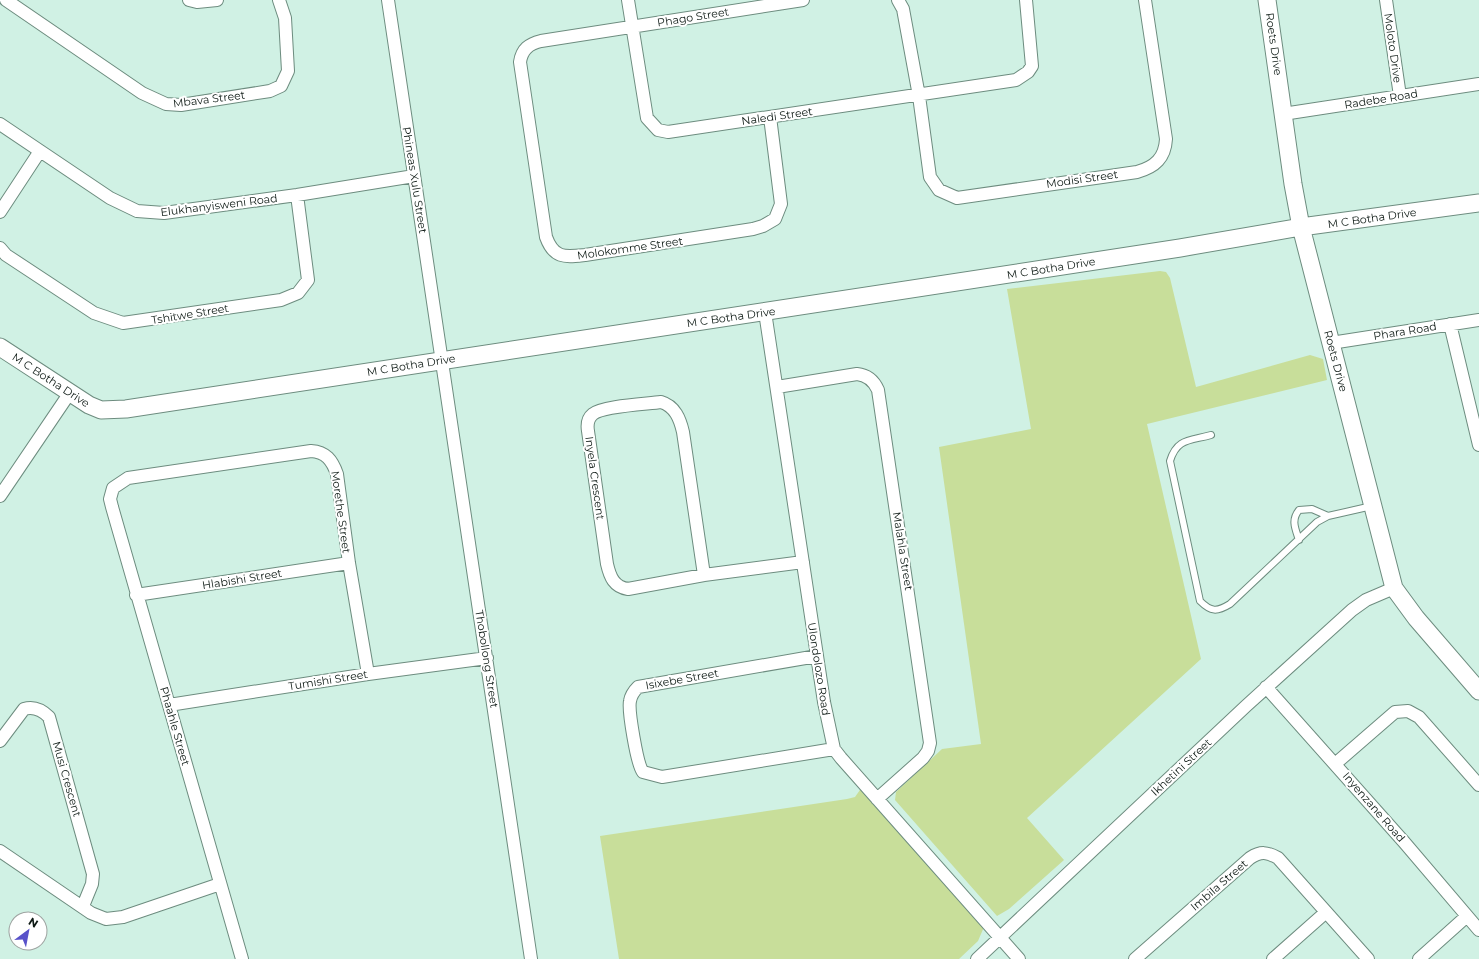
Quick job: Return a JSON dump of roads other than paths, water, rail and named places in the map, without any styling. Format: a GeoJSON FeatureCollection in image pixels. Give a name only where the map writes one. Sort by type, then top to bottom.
{"type":"FeatureCollection","features":[{"type":"Feature","properties":{"kind":"street","name":"Mbava Street"},"geometry":{"type":"LineString","coordinates":[[6,0],[142,93],[166,104],[181,105],[270,91],[281,86],[288,71],[285,18],[279,0]]}},
{"type":"Feature","properties":{"kind":"street"},"geometry":{"type":"LineString","coordinates":[[189,0],[197,2],[217,0]]}},
{"type":"Feature","properties":{"kind":"street","name":"Phineas Xulu Street"},"geometry":{"type":"LineString","coordinates":[[388,0],[441,360]]}},
{"type":"Feature","properties":{"kind":"street","name":"Naledi Street"},"geometry":{"type":"LineString","coordinates":[[628,0],[645,111],[650,124],[658,130],[668,132],[919,96],[1009,82],[1023,77],[1032,66],[1026,0]]}},
{"type":"Feature","properties":{"kind":"street","name":"Phago Street"},"geometry":{"type":"LineString","coordinates":[[631,26],[803,0]]}},
{"type":"Feature","properties":{"kind":"street"},"geometry":{"type":"LineString","coordinates":[[898,0],[903,9],[919,96]]}},
{"type":"Feature","properties":{"kind":"street","name":"Modisi Street"},"geometry":{"type":"LineString","coordinates":[[919,96],[930,177],[939,190],[952,197],[957,198],[1113,175],[1150,167],[1161,158],[1165,151],[1166,139],[1145,0]]}},
{"type":"Feature","properties":{"kind":"street","name":"Roets Drive"},"geometry":{"type":"LineString","coordinates":[[1267,0],[1292,184],[1301,228],[1394,588],[1416,618],[1479,691]]}},
{"type":"Feature","properties":{"kind":"street","name":"Moloto Drive"},"geometry":{"type":"LineString","coordinates":[[1386,0],[1400,96]]}},
{"type":"Feature","properties":{"kind":"street","name":"Molokomme Street"},"geometry":{"type":"LineString","coordinates":[[631,26],[536,42],[525,49],[521,55],[520,62],[546,237],[551,249],[556,253],[563,256],[585,255],[753,229],[769,223],[775,219],[781,204],[770,117]]}},
{"type":"Feature","properties":{"kind":"street","name":"Radebe Road"},"geometry":{"type":"LineString","coordinates":[[1283,114],[1479,84]]}},
{"type":"Feature","properties":{"kind":"street","name":"Elukhanyisweni Road"},"geometry":{"type":"LineString","coordinates":[[0,124],[110,198],[137,211],[164,213],[297,195],[414,176]]}},
{"type":"Feature","properties":{"kind":"street"},"geometry":{"type":"LineString","coordinates":[[0,212],[40,150]]}},
{"type":"Feature","properties":{"kind":"street","name":"Tshitwe Street"},"geometry":{"type":"LineString","coordinates":[[0,248],[6,254],[94,313],[123,323],[281,300],[298,293],[308,280],[297,195]]}},
{"type":"Feature","properties":{"kind":"street","name":"M C Botha Drive"},"geometry":{"type":"LineString","coordinates":[[0,347],[69,394],[97,409],[126,409],[765,312],[1301,228],[1479,203]]}},
{"type":"Feature","properties":{"kind":"street","name":"Ulondolozo Road"},"geometry":{"type":"LineString","coordinates":[[765,312],[824,702],[834,749],[1019,959]]}},
{"type":"Feature","properties":{"kind":"street","name":"Phara Road"},"geometry":{"type":"LineString","coordinates":[[1331,343],[1479,320]]}},
{"type":"Feature","properties":{"kind":"street"},"geometry":{"type":"LineString","coordinates":[[1450,324],[1479,446]]}},
{"type":"Feature","properties":{"kind":"street","name":"Thobollong Street"},"geometry":{"type":"LineString","coordinates":[[441,360],[488,658],[531,959]]}},
{"type":"Feature","properties":{"kind":"street","name":"Malahla Street"},"geometry":{"type":"LineString","coordinates":[[777,387],[857,374],[869,378],[878,390],[930,743],[923,758],[877,798]]}},
{"type":"Feature","properties":{"kind":"street"},"geometry":{"type":"LineString","coordinates":[[0,496],[69,394]]}},
{"type":"Feature","properties":{"kind":"street","name":"Inyela Crescent"},"geometry":{"type":"LineString","coordinates":[[704,575],[683,432],[677,414],[667,404],[661,402],[607,409],[594,413],[589,420],[588,431],[607,564],[611,578],[618,586],[628,589],[704,575],[803,562]]}},
{"type":"Feature","properties":{"kind":"street","name":"Morethe Street"},"geometry":{"type":"LineString","coordinates":[[111,492],[117,484],[128,478],[311,451],[319,451],[330,458],[337,474],[349,563],[368,674]]}},
{"type":"Feature","properties":{"kind":"street","name":"Phaahle Street"},"geometry":{"type":"LineString","coordinates":[[111,492],[110,499],[136,595],[242,959]]}},
{"type":"Feature","properties":{"kind":"street","name":"Hlabishi Street"},"geometry":{"type":"LineString","coordinates":[[136,595],[349,563]]}},
{"type":"Feature","properties":{"kind":"street","name":"Ikhetini Street"},"geometry":{"type":"LineString","coordinates":[[977,959],[1266,687],[1352,610],[1366,600],[1394,588]]}},
{"type":"Feature","properties":{"kind":"street","name":"Isixebe Street"},"geometry":{"type":"LineString","coordinates":[[817,656],[638,687],[632,695],[629,706],[638,761],[643,772],[662,777],[834,749]]}},
{"type":"Feature","properties":{"kind":"street","name":"Tumishi Street"},"geometry":{"type":"LineString","coordinates":[[169,705],[368,674],[488,658]]}},
{"type":"Feature","properties":{"kind":"street","name":"Inyenzane Road"},"geometry":{"type":"LineString","coordinates":[[1266,687],[1336,764],[1479,930]]}},
{"type":"Feature","properties":{"kind":"street","name":"Musi Crescent"},"geometry":{"type":"LineString","coordinates":[[0,741],[24,709],[29,707],[40,710],[49,718],[93,874],[92,884],[83,906]]}},
{"type":"Feature","properties":{"kind":"street"},"geometry":{"type":"LineString","coordinates":[[1336,764],[1395,712],[1408,711],[1423,721],[1479,785]]}},
{"type":"Feature","properties":{"kind":"street"},"geometry":{"type":"LineString","coordinates":[[0,851],[100,918],[114,919],[220,884]]}},
{"type":"Feature","properties":{"kind":"street","name":"Imbila Street"},"geometry":{"type":"LineString","coordinates":[[1135,959],[1257,853],[1270,853],[1278,858],[1325,913],[1368,959]]}},
{"type":"Feature","properties":{"kind":"street"},"geometry":{"type":"LineString","coordinates":[[1273,959],[1325,913]]}},
{"type":"Feature","properties":{"kind":"street"},"geometry":{"type":"LineString","coordinates":[[1419,959],[1467,916]]}},
{"type":"Feature","properties":{"kind":"lane"},"geometry":{"type":"LineString","coordinates":[[1211,435],[1179,444],[1173,452],[1170,461],[1200,601],[1207,608],[1219,610],[1230,604],[1318,522],[1328,516],[1373,506]]}},
{"type":"Feature","properties":{"kind":"lane"},"geometry":{"type":"LineString","coordinates":[[1299,540],[1293,522],[1299,510],[1312,509],[1328,516]]}}]}
